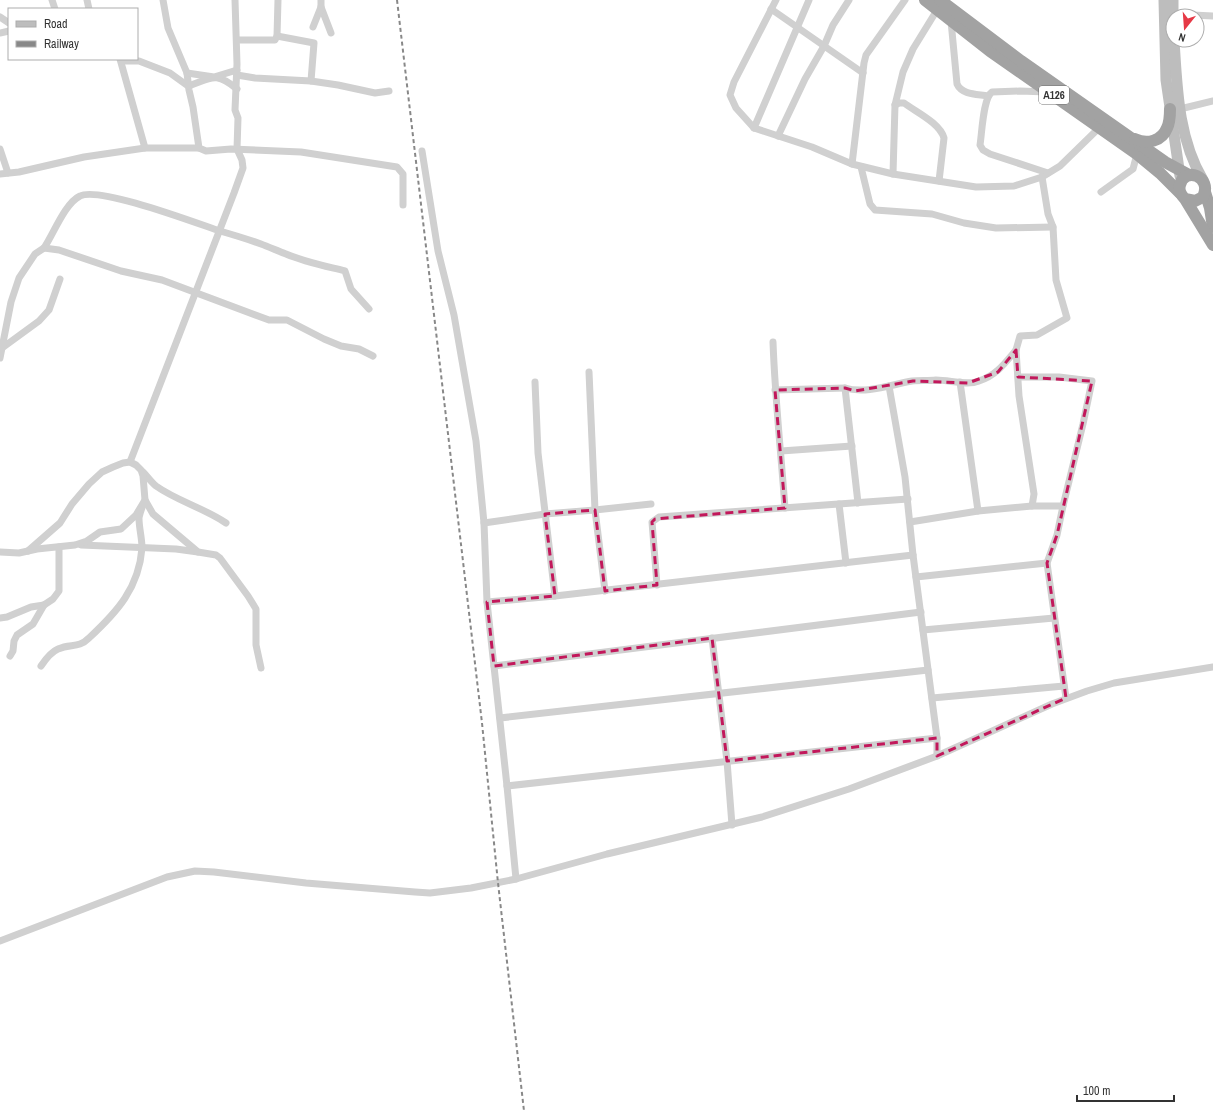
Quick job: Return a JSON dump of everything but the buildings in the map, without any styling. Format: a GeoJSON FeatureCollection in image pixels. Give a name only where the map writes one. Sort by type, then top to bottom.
{"type":"FeatureCollection","features":[{"type":"Feature","properties":{"kind":"highway","name":"A126"},"geometry":{"type":"LineString","coordinates":[[925,0],[939,5],[1124,133],[1183,184],[1213,245]]}},
{"type":"Feature","properties":{"kind":"highway","name":"A126"},"geometry":{"type":"LineString","coordinates":[[939,5],[950,21],[996,55],[1100,127],[1137,154],[1160,174],[1183,184]]}},
{"type":"Feature","properties":{"kind":"highway"},"geometry":{"type":"LineString","coordinates":[[1124,133],[1142,142],[1156,140],[1163,135],[1168,127],[1175,109]]}},
{"type":"Feature","properties":{"kind":"highway","name":"A126"},"geometry":{"type":"LineString","coordinates":[[1183,184],[1196,176],[1204,186]]}},
{"type":"Feature","properties":{"kind":"highway"},"geometry":{"type":"LineString","coordinates":[[1183,184],[1195,201],[1203,197],[1204,186]]}},
{"type":"Feature","properties":{"kind":"highway"},"geometry":{"type":"LineString","coordinates":[[1204,186],[1213,227]]}},
{"type":"Feature","properties":{"kind":"main road"},"geometry":{"type":"LineString","coordinates":[[1164,0],[1166,80],[1189,149],[1204,186]]}},
{"type":"Feature","properties":{"kind":"main road"},"geometry":{"type":"LineString","coordinates":[[1174,48],[1176,145],[1183,184]]}},
{"type":"Feature","properties":{"kind":"street"},"geometry":{"type":"LineString","coordinates":[[163,0],[168,28],[187,73],[199,148]]}},
{"type":"Feature","properties":{"kind":"street"},"geometry":{"type":"LineString","coordinates":[[130,462],[234,193],[242,168],[242,160],[237,149],[237,40],[235,0]]}},
{"type":"Feature","properties":{"kind":"street"},"geometry":{"type":"LineString","coordinates":[[237,40],[275,40],[277,36],[278,0]]}},
{"type":"Feature","properties":{"kind":"street"},"geometry":{"type":"LineString","coordinates":[[776,0],[734,82],[730,95],[736,108],[754,128],[812,147],[861,167],[893,174],[976,187],[1014,186],[1045,175],[1060,166],[1100,127]]}},
{"type":"Feature","properties":{"kind":"street"},"geometry":{"type":"LineString","coordinates":[[754,128],[809,0]]}},
{"type":"Feature","properties":{"kind":"street"},"geometry":{"type":"LineString","coordinates":[[778,136],[805,79],[824,46],[832,25],[849,0]]}},
{"type":"Feature","properties":{"kind":"street"},"geometry":{"type":"LineString","coordinates":[[852,164],[866,54],[905,0]]}},
{"type":"Feature","properties":{"kind":"street"},"geometry":{"type":"LineString","coordinates":[[313,27],[321,4]]}},
{"type":"Feature","properties":{"kind":"street"},"geometry":{"type":"LineString","coordinates":[[321,4],[331,33]]}},
{"type":"Feature","properties":{"kind":"street"},"geometry":{"type":"LineString","coordinates":[[893,174],[895,105],[903,72],[913,49],[939,5]]}},
{"type":"Feature","properties":{"kind":"street"},"geometry":{"type":"LineString","coordinates":[[771,9],[863,73]]}},
{"type":"Feature","properties":{"kind":"street"},"geometry":{"type":"LineString","coordinates":[[0,16],[8,22]]}},
{"type":"Feature","properties":{"kind":"street"},"geometry":{"type":"LineString","coordinates":[[950,21],[957,84],[959,89],[964,92],[988,96]]}},
{"type":"Feature","properties":{"kind":"street"},"geometry":{"type":"LineString","coordinates":[[277,36],[314,43],[311,81]]}},
{"type":"Feature","properties":{"kind":"street"},"geometry":{"type":"LineString","coordinates":[[145,148],[121,60],[139,61],[170,73],[188,86]]}},
{"type":"Feature","properties":{"kind":"street"},"geometry":{"type":"LineString","coordinates":[[188,86],[214,77],[237,72],[255,78],[311,81],[375,93],[390,91]]}},
{"type":"Feature","properties":{"kind":"street"},"geometry":{"type":"LineString","coordinates":[[187,73],[214,77],[226,81],[237,89]]}},
{"type":"Feature","properties":{"kind":"street"},"geometry":{"type":"LineString","coordinates":[[1045,175],[990,154],[981,148],[980,145],[988,96],[992,92],[1020,90],[1049,92]]}},
{"type":"Feature","properties":{"kind":"street"},"geometry":{"type":"LineString","coordinates":[[1175,109],[1213,101]]}},
{"type":"Feature","properties":{"kind":"street"},"geometry":{"type":"LineString","coordinates":[[895,105],[904,103],[940,128],[944,138],[939,181]]}},
{"type":"Feature","properties":{"kind":"street"},"geometry":{"type":"LineString","coordinates":[[0,174],[19,172],[84,157],[145,148],[199,148],[206,151],[237,149],[301,152],[397,167],[403,174],[403,205]]}},
{"type":"Feature","properties":{"kind":"street"},"geometry":{"type":"LineString","coordinates":[[0,149],[8,173]]}},
{"type":"Feature","properties":{"kind":"street"},"geometry":{"type":"LineString","coordinates":[[422,151],[438,251],[454,315],[474,433],[484,523],[487,602],[516,879]]}},
{"type":"Feature","properties":{"kind":"street"},"geometry":{"type":"LineString","coordinates":[[1101,192],[1133,169],[1137,154]]}},
{"type":"Feature","properties":{"kind":"street"},"geometry":{"type":"LineString","coordinates":[[861,167],[870,204],[875,210],[932,214],[964,223],[996,228],[1053,227]]}},
{"type":"Feature","properties":{"kind":"street"},"geometry":{"type":"LineString","coordinates":[[1032,506],[1034,494],[1019,396],[1016,350],[1020,336],[1038,335],[1067,318],[1056,280],[1053,227],[1048,214],[1045,175]]}},
{"type":"Feature","properties":{"kind":"street"},"geometry":{"type":"LineString","coordinates":[[0,358],[11,302],[19,278],[35,254],[44,248],[57,223],[73,202],[80,196],[94,195],[113,197],[262,244],[287,255],[345,271],[351,289],[369,309]]}},
{"type":"Feature","properties":{"kind":"street"},"geometry":{"type":"LineString","coordinates":[[44,248],[59,250],[121,270],[162,280],[269,320],[287,320],[324,340],[341,346],[359,349],[373,356]]}},
{"type":"Feature","properties":{"kind":"street"},"geometry":{"type":"LineString","coordinates":[[1,349],[38,321],[49,310],[60,279]]}},
{"type":"Feature","properties":{"kind":"street"},"geometry":{"type":"LineString","coordinates":[[773,342],[774,390],[781,451],[785,508]]}},
{"type":"Feature","properties":{"kind":"street"},"geometry":{"type":"LineString","coordinates":[[774,390],[845,388],[855,391],[913,381],[943,380],[968,383],[979,382],[998,372],[1016,350]]}},
{"type":"Feature","properties":{"kind":"street"},"geometry":{"type":"LineString","coordinates":[[589,372],[595,510],[605,591]]}},
{"type":"Feature","properties":{"kind":"street"},"geometry":{"type":"LineString","coordinates":[[1018,377],[1059,377],[1092,381],[1057,535],[1047,563],[1066,698]]}},
{"type":"Feature","properties":{"kind":"street"},"geometry":{"type":"LineString","coordinates":[[535,382],[538,453],[555,596]]}},
{"type":"Feature","properties":{"kind":"street"},"geometry":{"type":"LineString","coordinates":[[960,382],[978,510]]}},
{"type":"Feature","properties":{"kind":"street"},"geometry":{"type":"LineString","coordinates":[[889,386],[908,499],[913,555],[937,738],[937,756]]}},
{"type":"Feature","properties":{"kind":"street"},"geometry":{"type":"LineString","coordinates":[[845,388],[858,503]]}},
{"type":"Feature","properties":{"kind":"street"},"geometry":{"type":"LineString","coordinates":[[781,451],[852,446]]}},
{"type":"Feature","properties":{"kind":"street"},"geometry":{"type":"LineString","coordinates":[[28,551],[60,523],[72,504],[89,484],[102,472],[123,463],[130,462],[136,465],[155,485],[226,523]]}},
{"type":"Feature","properties":{"kind":"street"},"geometry":{"type":"LineString","coordinates":[[41,666],[57,649],[67,646],[79,646],[87,640],[114,613],[128,594],[140,566],[142,547],[139,518],[145,500],[141,470]]}},
{"type":"Feature","properties":{"kind":"street"},"geometry":{"type":"LineString","coordinates":[[657,585],[652,522],[659,517],[908,499]]}},
{"type":"Feature","properties":{"kind":"street"},"geometry":{"type":"LineString","coordinates":[[75,545],[100,532],[121,529],[136,515],[145,500]]}},
{"type":"Feature","properties":{"kind":"street"},"geometry":{"type":"LineString","coordinates":[[145,500],[153,514],[198,552]]}},
{"type":"Feature","properties":{"kind":"street"},"geometry":{"type":"LineString","coordinates":[[484,523],[545,514],[651,504]]}},
{"type":"Feature","properties":{"kind":"street"},"geometry":{"type":"LineString","coordinates":[[839,504],[846,563]]}},
{"type":"Feature","properties":{"kind":"street"},"geometry":{"type":"LineString","coordinates":[[910,522],[978,510],[1032,506],[1064,506]]}},
{"type":"Feature","properties":{"kind":"street"},"geometry":{"type":"LineString","coordinates":[[0,552],[19,552],[85,544],[176,549],[216,555],[220,558],[256,609],[256,645],[261,668]]}},
{"type":"Feature","properties":{"kind":"street"},"geometry":{"type":"LineString","coordinates":[[0,618],[7,617],[31,607],[44,605],[53,599],[59,591],[59,547]]}},
{"type":"Feature","properties":{"kind":"street"},"geometry":{"type":"LineString","coordinates":[[487,602],[605,591],[913,555]]}},
{"type":"Feature","properties":{"kind":"street"},"geometry":{"type":"LineString","coordinates":[[916,578],[1047,563]]}},
{"type":"Feature","properties":{"kind":"street"},"geometry":{"type":"LineString","coordinates":[[10,656],[17,636],[33,624],[44,605]]}},
{"type":"Feature","properties":{"kind":"street"},"geometry":{"type":"LineString","coordinates":[[494,666],[921,612]]}},
{"type":"Feature","properties":{"kind":"street"},"geometry":{"type":"LineString","coordinates":[[923,630],[1054,618]]}},
{"type":"Feature","properties":{"kind":"street"},"geometry":{"type":"LineString","coordinates":[[712,638],[727,761],[732,825]]}},
{"type":"Feature","properties":{"kind":"street"},"geometry":{"type":"LineString","coordinates":[[0,941],[167,877],[195,871],[214,872],[306,884],[430,892],[471,888],[516,879],[607,854],[762,817],[849,789],[937,756],[1066,698],[1114,683],[1213,667]]}},
{"type":"Feature","properties":{"kind":"street"},"geometry":{"type":"LineString","coordinates":[[500,718],[928,670]]}},
{"type":"Feature","properties":{"kind":"street"},"geometry":{"type":"LineString","coordinates":[[932,698],[1064,686]]}},
{"type":"Feature","properties":{"kind":"street"},"geometry":{"type":"LineString","coordinates":[[507,786],[937,738]]}},
{"type":"Feature","properties":{"kind":"highlighted area"},"geometry":{"type":"Polygon","coordinates":[[[1016,350],[1018,377],[1092,381],[1057,535],[1047,563],[1066,698],[937,756],[937,738],[727,761],[712,638],[494,666],[487,602],[555,596],[545,514],[595,510],[605,591],[657,585],[652,522],[655,519],[785,508],[775,390],[845,388],[855,391],[913,381],[968,383],[998,372],[1016,350]]]}},
{"type":"Feature","properties":{"kind":"railway"},"geometry":{"type":"LineString","coordinates":[[397,0],[482,723],[498,883],[524,1111]]}}]}
